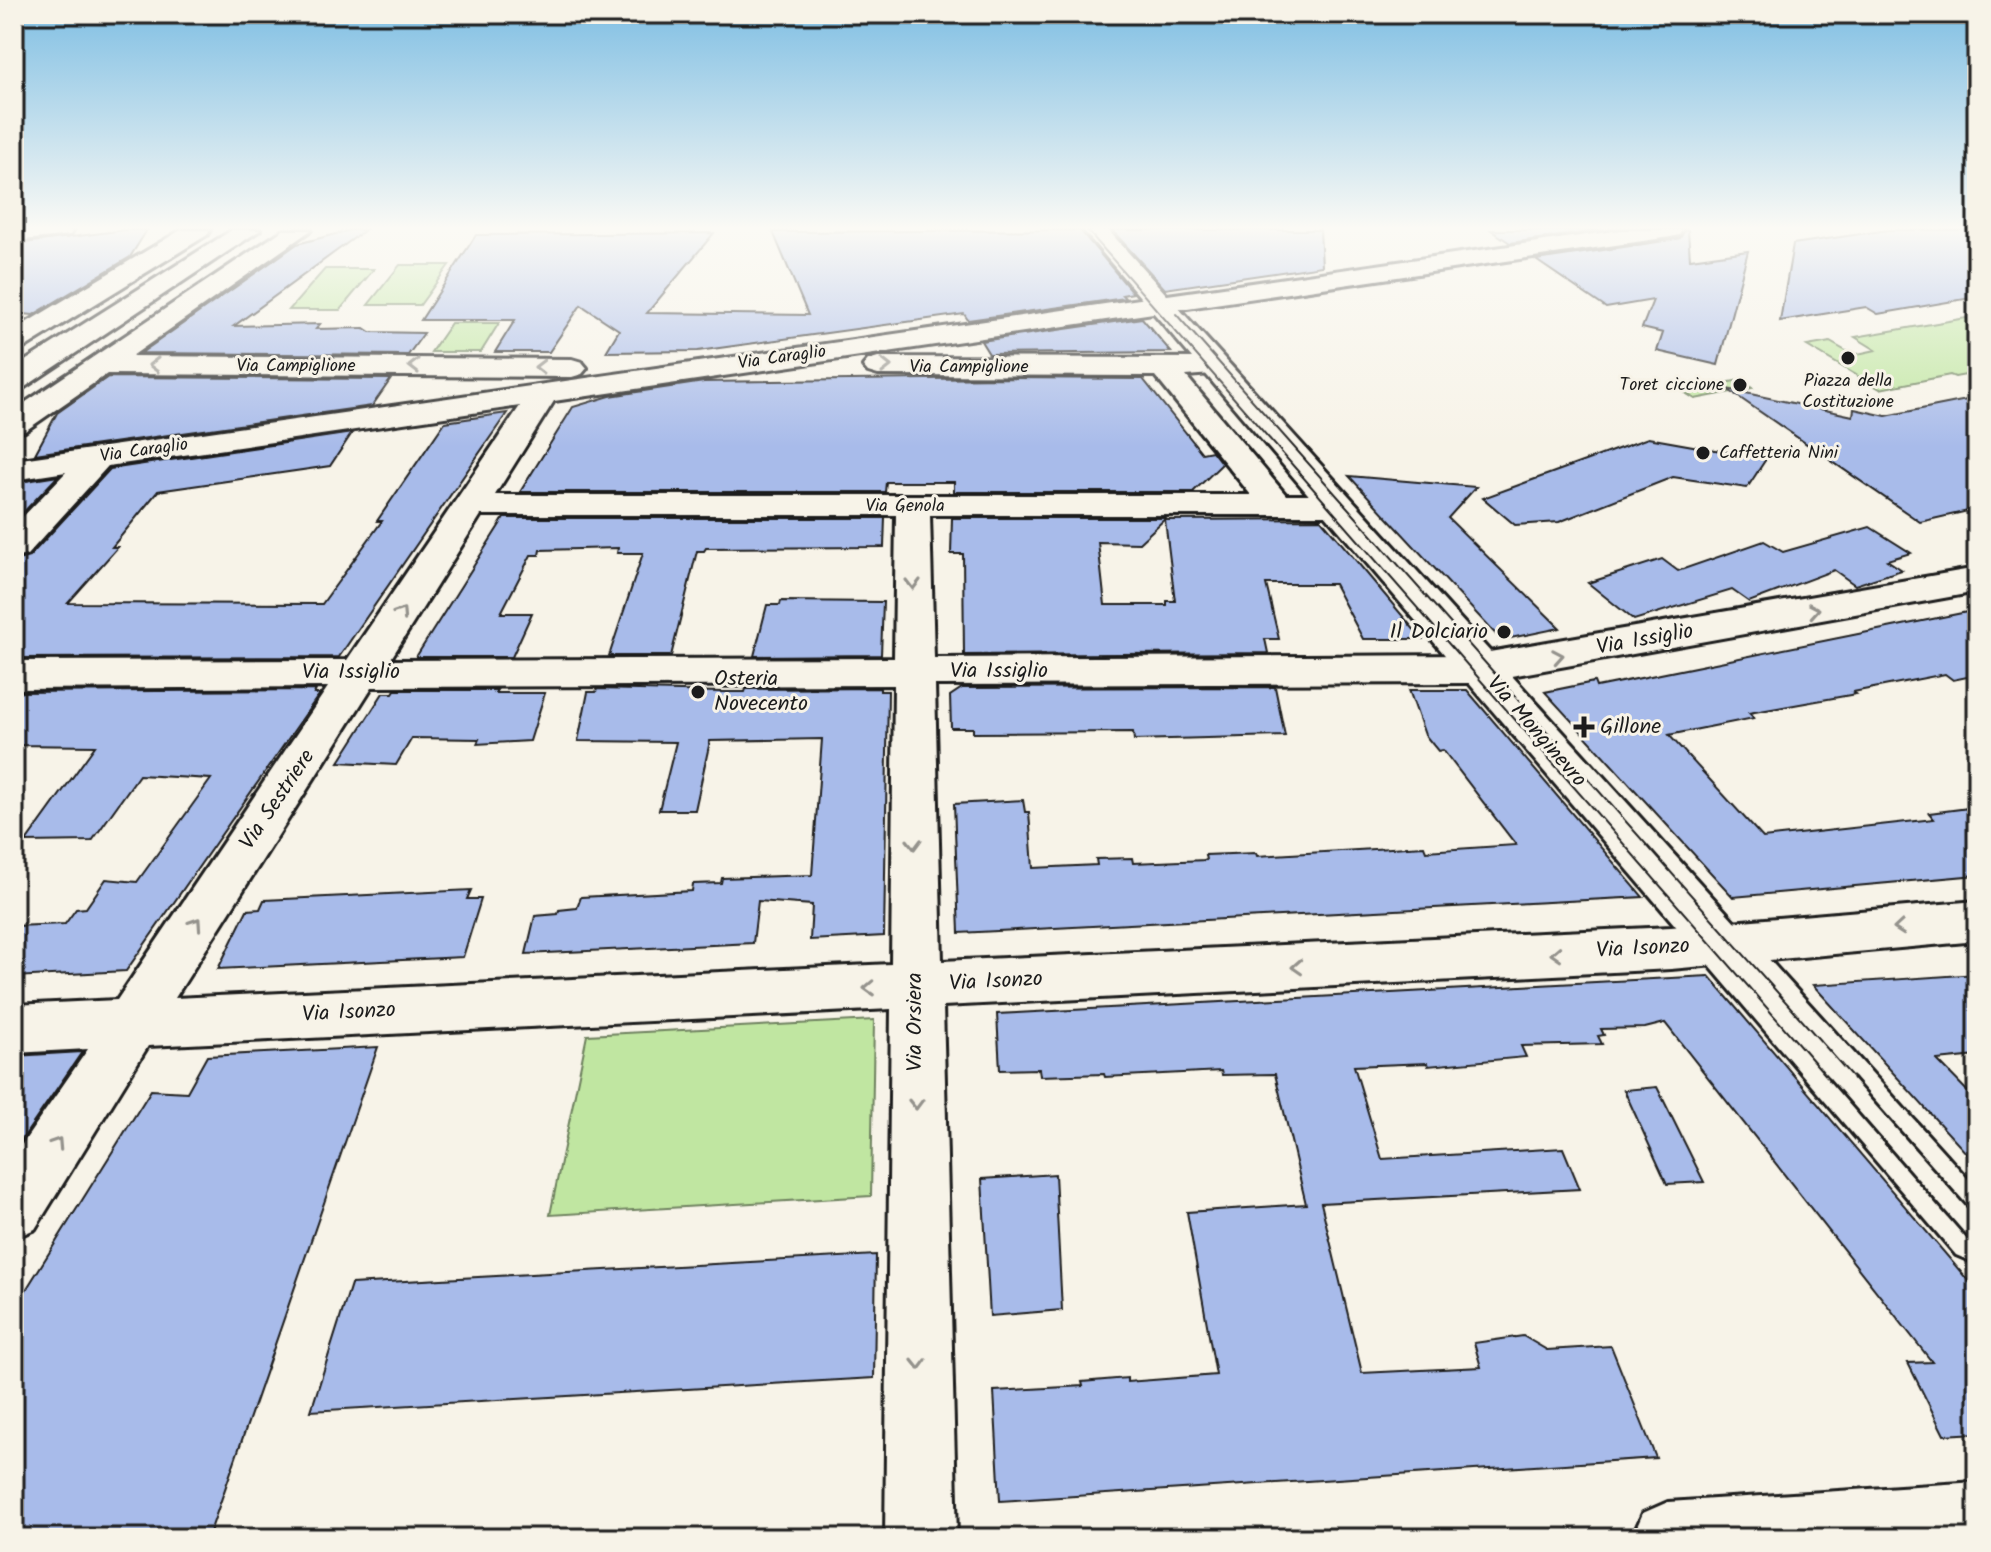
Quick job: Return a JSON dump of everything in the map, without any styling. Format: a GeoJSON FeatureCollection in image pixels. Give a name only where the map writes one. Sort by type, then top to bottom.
{"type":"FeatureCollection","features":[{"type":"Feature","properties":{"kind":"street"},"geometry":{"type":"LineString","coordinates":[[17,339],[78,302]]}},
{"type":"Feature","properties":{"kind":"street"},"geometry":{"type":"LineString","coordinates":[[14,381],[136,302]]}},
{"type":"Feature","properties":{"kind":"street"},"geometry":{"type":"LineString","coordinates":[[14,424],[192,302]]}},
{"type":"Feature","properties":{"kind":"street","name":"Via Caraglio"},"geometry":{"type":"LineString","coordinates":[[14,470],[1170,302]]}},
{"type":"Feature","properties":{"kind":"street","name":"Via Monginevro"},"geometry":{"type":"LineString","coordinates":[[1159,304],[1977,1234]]}},
{"type":"Feature","properties":{"kind":"street","name":"Via Campiglione"},"geometry":{"type":"LineString","coordinates":[[100,365],[492,367]]}},
{"type":"Feature","properties":{"kind":"street","name":"Via Caraglio"},"geometry":{"type":"LineString","coordinates":[[492,367],[713,368]]}},
{"type":"Feature","properties":{"kind":"street"},"geometry":{"type":"LineString","coordinates":[[1163,367],[1276,504]]}},
{"type":"Feature","properties":{"kind":"street","name":"Via Campiglione"},"geometry":{"type":"LineString","coordinates":[[713,368],[1215,367]]}},
{"type":"Feature","properties":{"kind":"street","name":"Via Sestriere"},"geometry":{"type":"LineString","coordinates":[[14,1208],[151,991],[544,393]]}},
{"type":"Feature","properties":{"kind":"street"},"geometry":{"type":"LineString","coordinates":[[14,547],[98,458]]}},
{"type":"Feature","properties":{"kind":"street","name":"Via Genola"},"geometry":{"type":"LineString","coordinates":[[472,505],[1338,505]]}},
{"type":"Feature","properties":{"kind":"street","name":"Via Orsiera"},"geometry":{"type":"LineString","coordinates":[[913,506],[921,1538]]}},
{"type":"Feature","properties":{"kind":"street","name":"Via Issiglio"},"geometry":{"type":"LineString","coordinates":[[14,675],[1481,669],[1977,580]]}},
{"type":"Feature","properties":{"kind":"street","name":"Via Isonzo"},"geometry":{"type":"LineString","coordinates":[[14,1029],[1724,944],[1977,921]]}},
{"type":"Feature","properties":{"kind":"street"},"geometry":{"type":"LineString","coordinates":[[1668,1538],[1977,1517]]}},
{"type":"Feature","properties":{"kind":"green space"},"geometry":{"type":"Polygon","coordinates":[[[296,302],[346,302],[340,310],[289,310],[296,302]]]}},
{"type":"Feature","properties":{"kind":"green space"},"geometry":{"type":"Polygon","coordinates":[[[370,302],[422,302],[420,305],[368,305],[370,302]]]}},
{"type":"Feature","properties":{"kind":"green space"},"geometry":{"type":"Polygon","coordinates":[[[1966,318],[1977,324],[1977,373],[1955,377],[1950,375],[1880,389],[1807,346],[1830,342],[1853,355],[1876,350],[1855,337],[1966,318]]]}},
{"type":"Feature","properties":{"kind":"green space"},"geometry":{"type":"Polygon","coordinates":[[[451,323],[499,323],[481,352],[431,352],[451,323]]]}},
{"type":"Feature","properties":{"kind":"green space"},"geometry":{"type":"Polygon","coordinates":[[[1740,380],[1752,388],[1695,399],[1682,391],[1740,380]]]}},
{"type":"Feature","properties":{"kind":"green space"},"geometry":{"type":"Polygon","coordinates":[[[874,1020],[871,1196],[550,1215],[587,1035],[874,1020]]]}},
{"type":"Feature","properties":{"kind":"building"},"geometry":{"type":"Polygon","coordinates":[[[14,302],[54,302],[33,315],[14,313],[14,302]]]}},
{"type":"Feature","properties":{"kind":"building"},"geometry":{"type":"Polygon","coordinates":[[[213,302],[266,302],[234,326],[320,324],[316,329],[364,328],[370,332],[424,333],[408,355],[141,353],[213,302]]]}},
{"type":"Feature","properties":{"kind":"building"},"geometry":{"type":"Polygon","coordinates":[[[432,302],[656,302],[647,313],[808,315],[803,302],[1093,302],[968,320],[964,314],[698,351],[606,352],[619,330],[581,305],[549,352],[495,352],[515,320],[421,320],[432,302]]]}},
{"type":"Feature","properties":{"kind":"building"},"geometry":{"type":"Polygon","coordinates":[[[1598,302],[1639,302],[1606,308],[1598,302]]]}},
{"type":"Feature","properties":{"kind":"building"},"geometry":{"type":"Polygon","coordinates":[[[1652,302],[1734,302],[1718,365],[1657,351],[1663,333],[1642,328],[1652,302]]]}},
{"type":"Feature","properties":{"kind":"building"},"geometry":{"type":"Polygon","coordinates":[[[1783,302],[1945,302],[1878,314],[1866,307],[1780,321],[1783,302]]]}},
{"type":"Feature","properties":{"kind":"building"},"geometry":{"type":"Polygon","coordinates":[[[1142,318],[1171,352],[989,354],[981,341],[1142,318]]]}},
{"type":"Feature","properties":{"kind":"building"},"geometry":{"type":"Polygon","coordinates":[[[108,377],[391,379],[372,406],[35,454],[57,413],[108,377]]]}},
{"type":"Feature","properties":{"kind":"building"},"geometry":{"type":"Polygon","coordinates":[[[1143,379],[1202,453],[1212,451],[1222,464],[1193,492],[954,492],[954,482],[886,482],[885,492],[520,492],[573,407],[610,396],[704,382],[1143,379]]]}},
{"type":"Feature","properties":{"kind":"building"},"geometry":{"type":"Polygon","coordinates":[[[1727,389],[1853,416],[1854,409],[1886,416],[1977,398],[1977,509],[1920,522],[1727,389]]]}},
{"type":"Feature","properties":{"kind":"building"},"geometry":{"type":"Polygon","coordinates":[[[507,413],[339,657],[14,658],[14,561],[29,557],[110,469],[352,433],[330,466],[158,491],[112,547],[118,547],[68,603],[322,604],[382,521],[377,521],[445,422],[507,413]]]}},
{"type":"Feature","properties":{"kind":"building"},"geometry":{"type":"Polygon","coordinates":[[[1648,438],[1766,459],[1747,488],[1673,477],[1559,522],[1515,525],[1483,498],[1648,438]]]}},
{"type":"Feature","properties":{"kind":"building"},"geometry":{"type":"Polygon","coordinates":[[[58,476],[14,522],[14,493],[20,482],[58,476]]]}},
{"type":"Feature","properties":{"kind":"building"},"geometry":{"type":"Polygon","coordinates":[[[1349,476],[1476,487],[1448,518],[1560,628],[1501,640],[1349,476]]]}},
{"type":"Feature","properties":{"kind":"building"},"geometry":{"type":"Polygon","coordinates":[[[504,518],[885,518],[884,547],[706,548],[697,551],[671,656],[609,656],[643,553],[617,553],[618,548],[540,550],[539,555],[531,555],[501,613],[532,613],[512,657],[416,657],[504,518]]]}},
{"type":"Feature","properties":{"kind":"building"},"geometry":{"type":"Polygon","coordinates":[[[952,518],[1166,518],[1139,543],[1098,542],[1105,605],[1167,605],[1167,601],[1175,601],[1165,520],[1321,519],[1422,639],[1363,639],[1334,584],[1266,584],[1279,639],[1265,639],[1268,653],[964,655],[963,554],[951,554],[952,518]]]}},
{"type":"Feature","properties":{"kind":"building"},"geometry":{"type":"Polygon","coordinates":[[[1870,527],[1911,553],[1887,560],[1902,570],[1855,585],[1834,570],[1749,602],[1732,590],[1634,620],[1588,583],[1662,559],[1678,571],[1764,541],[1783,552],[1870,527]]]}},
{"type":"Feature","properties":{"kind":"building"},"geometry":{"type":"Polygon","coordinates":[[[781,601],[883,602],[881,655],[754,656],[767,605],[780,605],[781,601]]]}},
{"type":"Feature","properties":{"kind":"building"},"geometry":{"type":"Polygon","coordinates":[[[1977,610],[1977,675],[1953,680],[1945,674],[1749,713],[1754,718],[1669,735],[1763,838],[1934,819],[1929,813],[1977,807],[1977,875],[1733,897],[1545,692],[1594,682],[1596,687],[1977,610]]]}},
{"type":"Feature","properties":{"kind":"building"},"geometry":{"type":"Polygon","coordinates":[[[1275,687],[1285,736],[1134,740],[1133,732],[973,733],[973,728],[951,728],[950,696],[962,688],[1275,687]]]}},
{"type":"Feature","properties":{"kind":"building"},"geometry":{"type":"Polygon","coordinates":[[[880,688],[880,691],[888,691],[884,936],[810,940],[812,905],[758,901],[753,943],[526,954],[535,916],[577,908],[581,897],[692,891],[693,884],[721,883],[722,878],[812,875],[822,739],[710,741],[695,810],[659,810],[676,742],[578,741],[588,692],[596,692],[597,689],[745,692],[746,689],[880,688]]]}},
{"type":"Feature","properties":{"kind":"building"},"geometry":{"type":"Polygon","coordinates":[[[316,690],[314,694],[320,694],[126,971],[14,977],[14,926],[65,924],[76,909],[86,908],[106,879],[137,882],[211,779],[139,775],[92,841],[26,842],[95,746],[14,745],[14,692],[316,690]]]}},
{"type":"Feature","properties":{"kind":"building"},"geometry":{"type":"Polygon","coordinates":[[[395,690],[545,693],[530,741],[477,744],[479,739],[412,738],[396,765],[339,762],[383,693],[393,693],[395,690]]]}},
{"type":"Feature","properties":{"kind":"building"},"geometry":{"type":"Polygon","coordinates":[[[1409,690],[1467,690],[1643,897],[959,933],[954,804],[1023,800],[1025,812],[1029,812],[1033,868],[1097,865],[1096,859],[1132,858],[1133,863],[1206,860],[1205,855],[1256,853],[1257,856],[1424,846],[1426,851],[1516,845],[1443,750],[1438,751],[1425,735],[1409,690]]]}},
{"type":"Feature","properties":{"kind":"building"},"geometry":{"type":"Polygon","coordinates":[[[471,890],[467,899],[481,899],[463,957],[218,969],[247,910],[260,909],[264,900],[471,890]]]}},
{"type":"Feature","properties":{"kind":"building"},"geometry":{"type":"Polygon","coordinates":[[[1977,974],[1977,1056],[1937,1060],[1977,1101],[1977,1165],[1813,985],[1977,974]]]}},
{"type":"Feature","properties":{"kind":"building"},"geometry":{"type":"Polygon","coordinates":[[[1709,976],[1977,1291],[1977,1433],[1944,1435],[1908,1363],[1932,1362],[1665,1023],[1645,1028],[1601,1029],[1604,1035],[1598,1036],[1602,1044],[1521,1046],[1526,1057],[1428,1066],[1427,1063],[1354,1066],[1382,1159],[1563,1148],[1580,1189],[1321,1203],[1362,1373],[1481,1367],[1474,1343],[1523,1336],[1547,1350],[1611,1346],[1656,1458],[1000,1501],[994,1391],[1083,1386],[1082,1382],[1127,1378],[1127,1382],[1216,1375],[1187,1212],[1306,1204],[1275,1074],[1222,1075],[1221,1071],[1105,1077],[1104,1074],[1040,1076],[1039,1069],[1000,1070],[997,1014],[1709,976]]]}},
{"type":"Feature","properties":{"kind":"building"},"geometry":{"type":"Polygon","coordinates":[[[378,1047],[208,1538],[14,1538],[14,1309],[151,1090],[187,1092],[207,1056],[378,1047]]]}},
{"type":"Feature","properties":{"kind":"building"},"geometry":{"type":"Polygon","coordinates":[[[82,1052],[14,1151],[14,1056],[82,1052]]]}},
{"type":"Feature","properties":{"kind":"building"},"geometry":{"type":"Polygon","coordinates":[[[1657,1087],[1704,1182],[1667,1184],[1624,1090],[1657,1087]]]}},
{"type":"Feature","properties":{"kind":"building"},"geometry":{"type":"Polygon","coordinates":[[[1055,1174],[1062,1310],[990,1316],[982,1179],[1055,1174]]]}},
{"type":"Feature","properties":{"kind":"building"},"geometry":{"type":"Polygon","coordinates":[[[876,1255],[874,1378],[311,1411],[351,1284],[876,1255]]]}},
{"type":"Feature","properties":{"kind":"tram line"},"geometry":{"type":"LineString","coordinates":[[1150,302],[1830,1080]]}},
{"type":"Feature","properties":{"kind":"tram line"},"geometry":{"type":"LineString","coordinates":[[1176,314],[1855,1080]]}},
{"type":"Feature","properties":{"kind":"tram line"},"geometry":{"type":"LineString","coordinates":[[1828,1078],[1977,1249]]}},
{"type":"Feature","properties":{"kind":"tram line"},"geometry":{"type":"LineString","coordinates":[[1853,1078],[1977,1218]]}},
{"type":"Feature","properties":{"kind":"place","name":"Piazza della Costituzione"},"geometry":{"type":"Point","coordinates":[1848,358]}},
{"type":"Feature","properties":{"kind":"place","name":"Toret ciccione"},"geometry":{"type":"Point","coordinates":[1740,385]}},
{"type":"Feature","properties":{"kind":"place","name":"Caffetteria Nini"},"geometry":{"type":"Point","coordinates":[1703,453]}},
{"type":"Feature","properties":{"kind":"place","name":"Il Dolciario"},"geometry":{"type":"Point","coordinates":[1504,632]}},
{"type":"Feature","properties":{"kind":"place","name":"Osteria Novecento"},"geometry":{"type":"Point","coordinates":[698,692]}},
{"type":"Feature","properties":{"kind":"place","name":"Gillone"},"geometry":{"type":"Point","coordinates":[1584,727]}}]}
